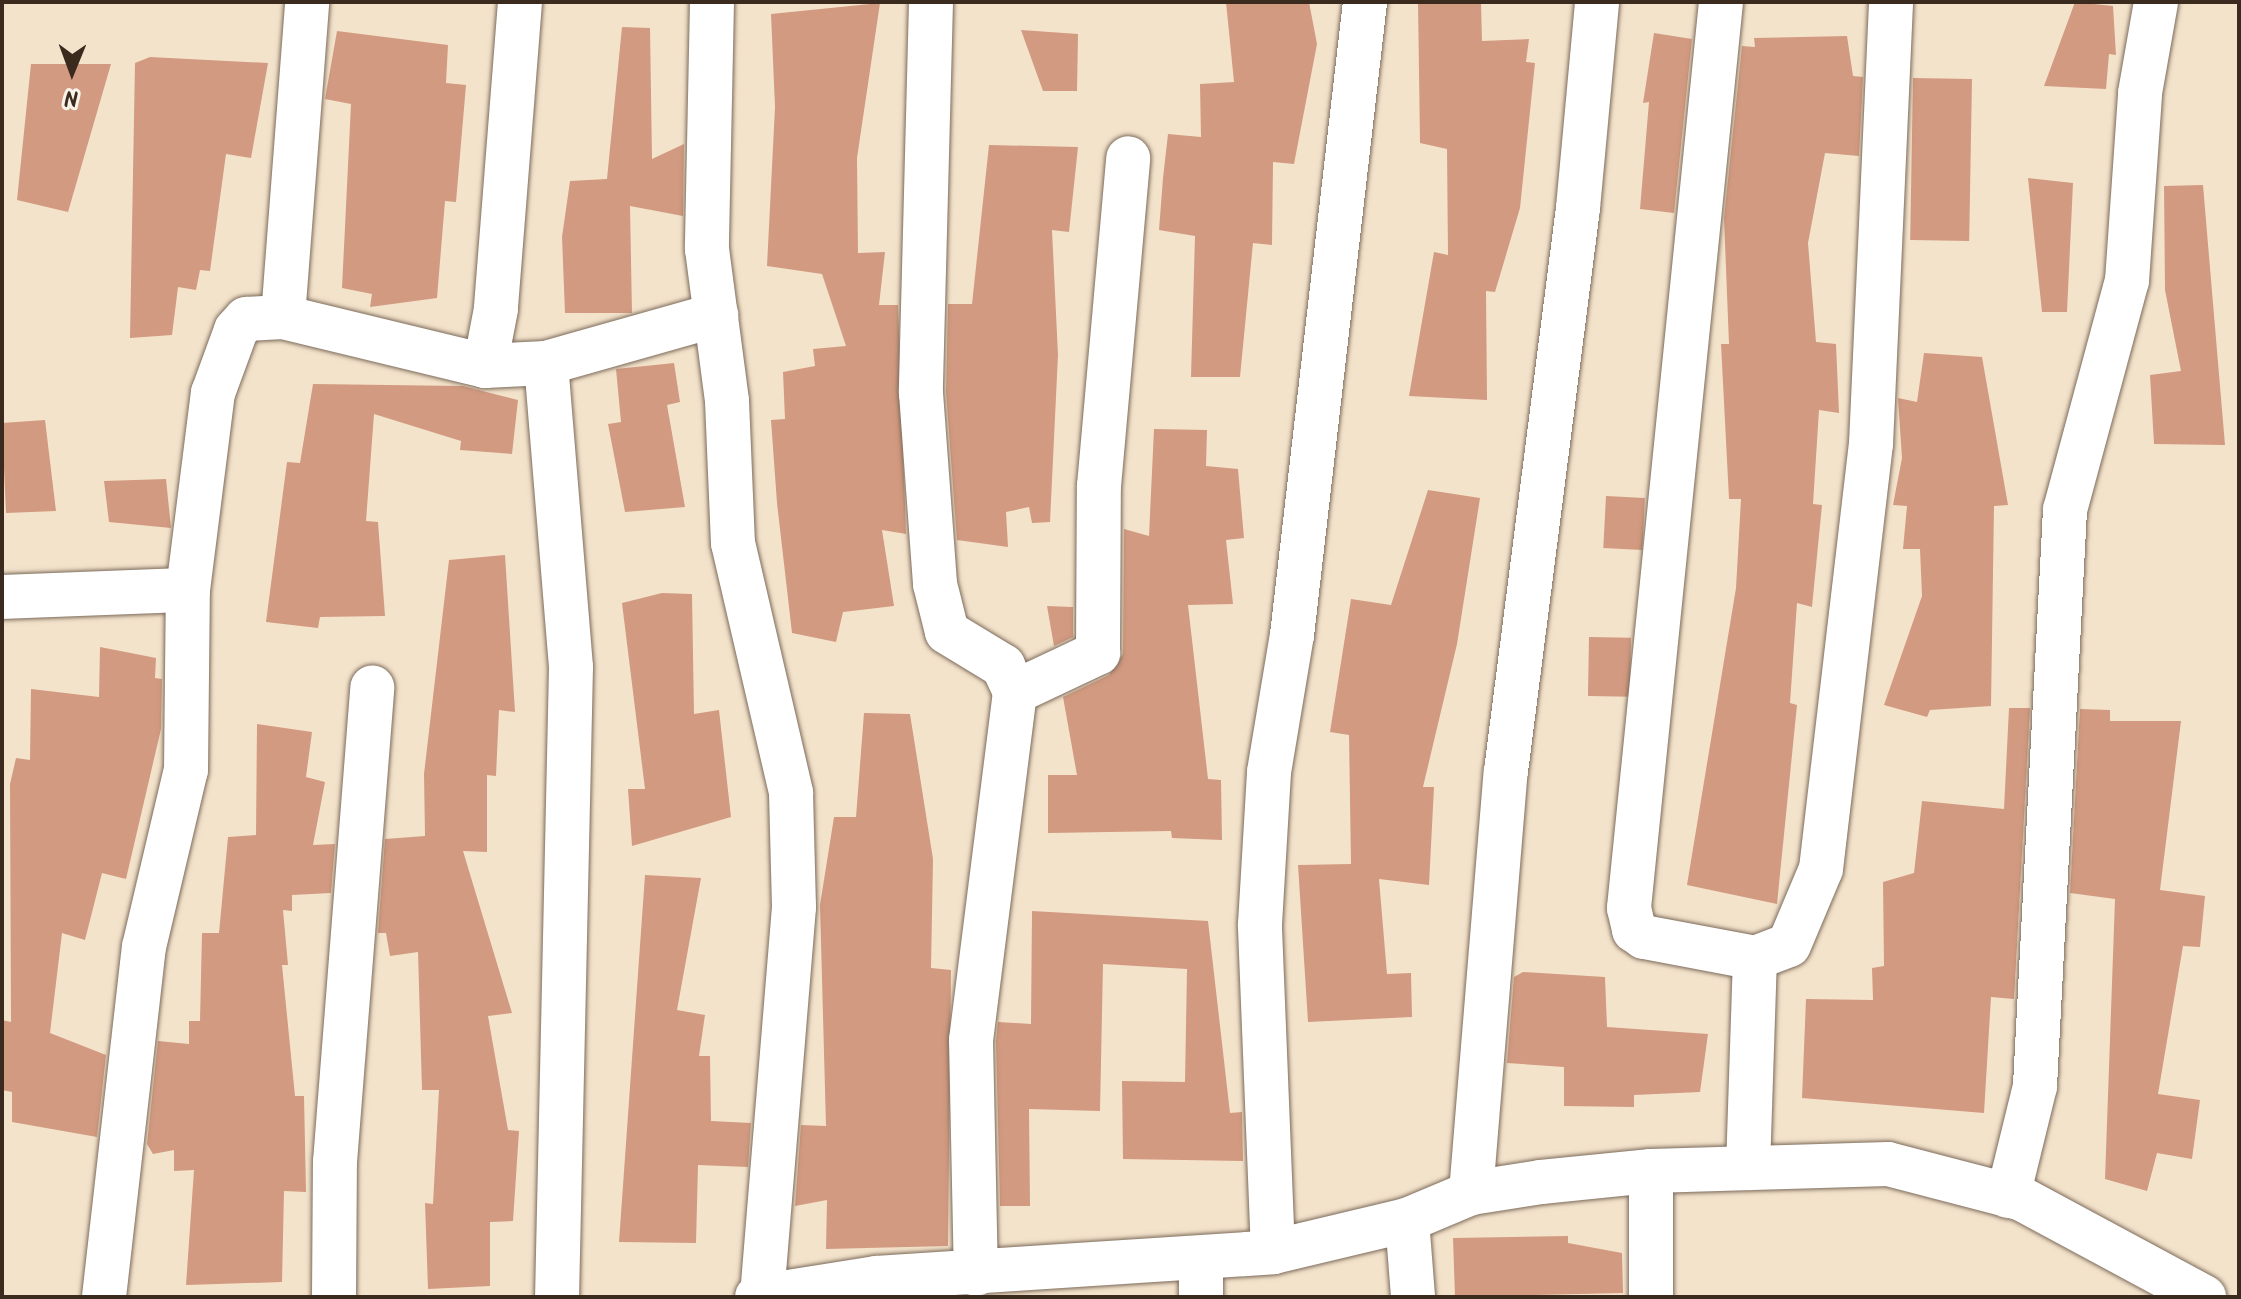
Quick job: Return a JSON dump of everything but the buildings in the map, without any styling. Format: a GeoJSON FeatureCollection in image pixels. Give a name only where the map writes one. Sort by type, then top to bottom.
{"type":"FeatureCollection","features":[{"type":"Feature","properties":{"kind":"street"},"geometry":{"type":"LineString","coordinates":[[283,317],[307,2]]}},
{"type":"Feature","properties":{"kind":"street"},"geometry":{"type":"LineString","coordinates":[[485,366],[496,309],[520,2]]}},
{"type":"Feature","properties":{"kind":"street"},"geometry":{"type":"LineString","coordinates":[[712,2],[706,158],[733,543],[791,793],[794,907],[759,1296],[876,1278],[976,1274],[1201,1278],[1273,1252],[1407,1220],[1471,1193],[1651,1171],[1888,1164],[2008,1196],[2204,1297]]}},
{"type":"Feature","properties":{"kind":"street"},"geometry":{"type":"LineString","coordinates":[[931,2],[921,393],[935,584],[947,632],[1003,666],[1015,692],[971,1040],[976,1274]]}},
{"type":"Feature","properties":{"kind":"street"},"geometry":{"type":"LineString","coordinates":[[1273,1252],[1260,924],[1269,772],[1292,635],[1365,2]]}},
{"type":"Feature","properties":{"kind":"street"},"geometry":{"type":"LineString","coordinates":[[1471,1193],[1506,771],[1578,208],[1597,2]]}},
{"type":"Feature","properties":{"kind":"street"},"geometry":{"type":"LineString","coordinates":[[1721,2],[1629,908],[1634,930],[1644,937],[1755,958],[1789,945],[1821,869],[1871,444],[1891,2]]}},
{"type":"Feature","properties":{"kind":"street"},"geometry":{"type":"LineString","coordinates":[[2008,1196],[2036,1071],[2065,510],[2127,281],[2140,93],[2156,2]]}},
{"type":"Feature","properties":{"kind":"street"},"geometry":{"type":"LineString","coordinates":[[1015,692],[1098,653],[1099,486],[1128,158]]}},
{"type":"Feature","properties":{"kind":"street"},"geometry":{"type":"LineString","coordinates":[[104,1297],[144,947],[186,770],[188,590],[213,393],[246,319],[283,317],[485,366],[546,363],[716,315]]}},
{"type":"Feature","properties":{"kind":"street"},"geometry":{"type":"LineString","coordinates":[[546,363],[571,667],[557,1297]]}},
{"type":"Feature","properties":{"kind":"street"},"geometry":{"type":"LineString","coordinates":[[2,597],[188,590]]}},
{"type":"Feature","properties":{"kind":"street"},"geometry":{"type":"LineString","coordinates":[[334,1297],[335,1162],[372,687]]}},
{"type":"Feature","properties":{"kind":"street"},"geometry":{"type":"LineString","coordinates":[[1748,1168],[1755,958]]}},
{"type":"Feature","properties":{"kind":"street"},"geometry":{"type":"LineString","coordinates":[[1651,1171],[1651,1297]]}},
{"type":"Feature","properties":{"kind":"street"},"geometry":{"type":"LineString","coordinates":[[1407,1220],[1413,1297]]}}]}
